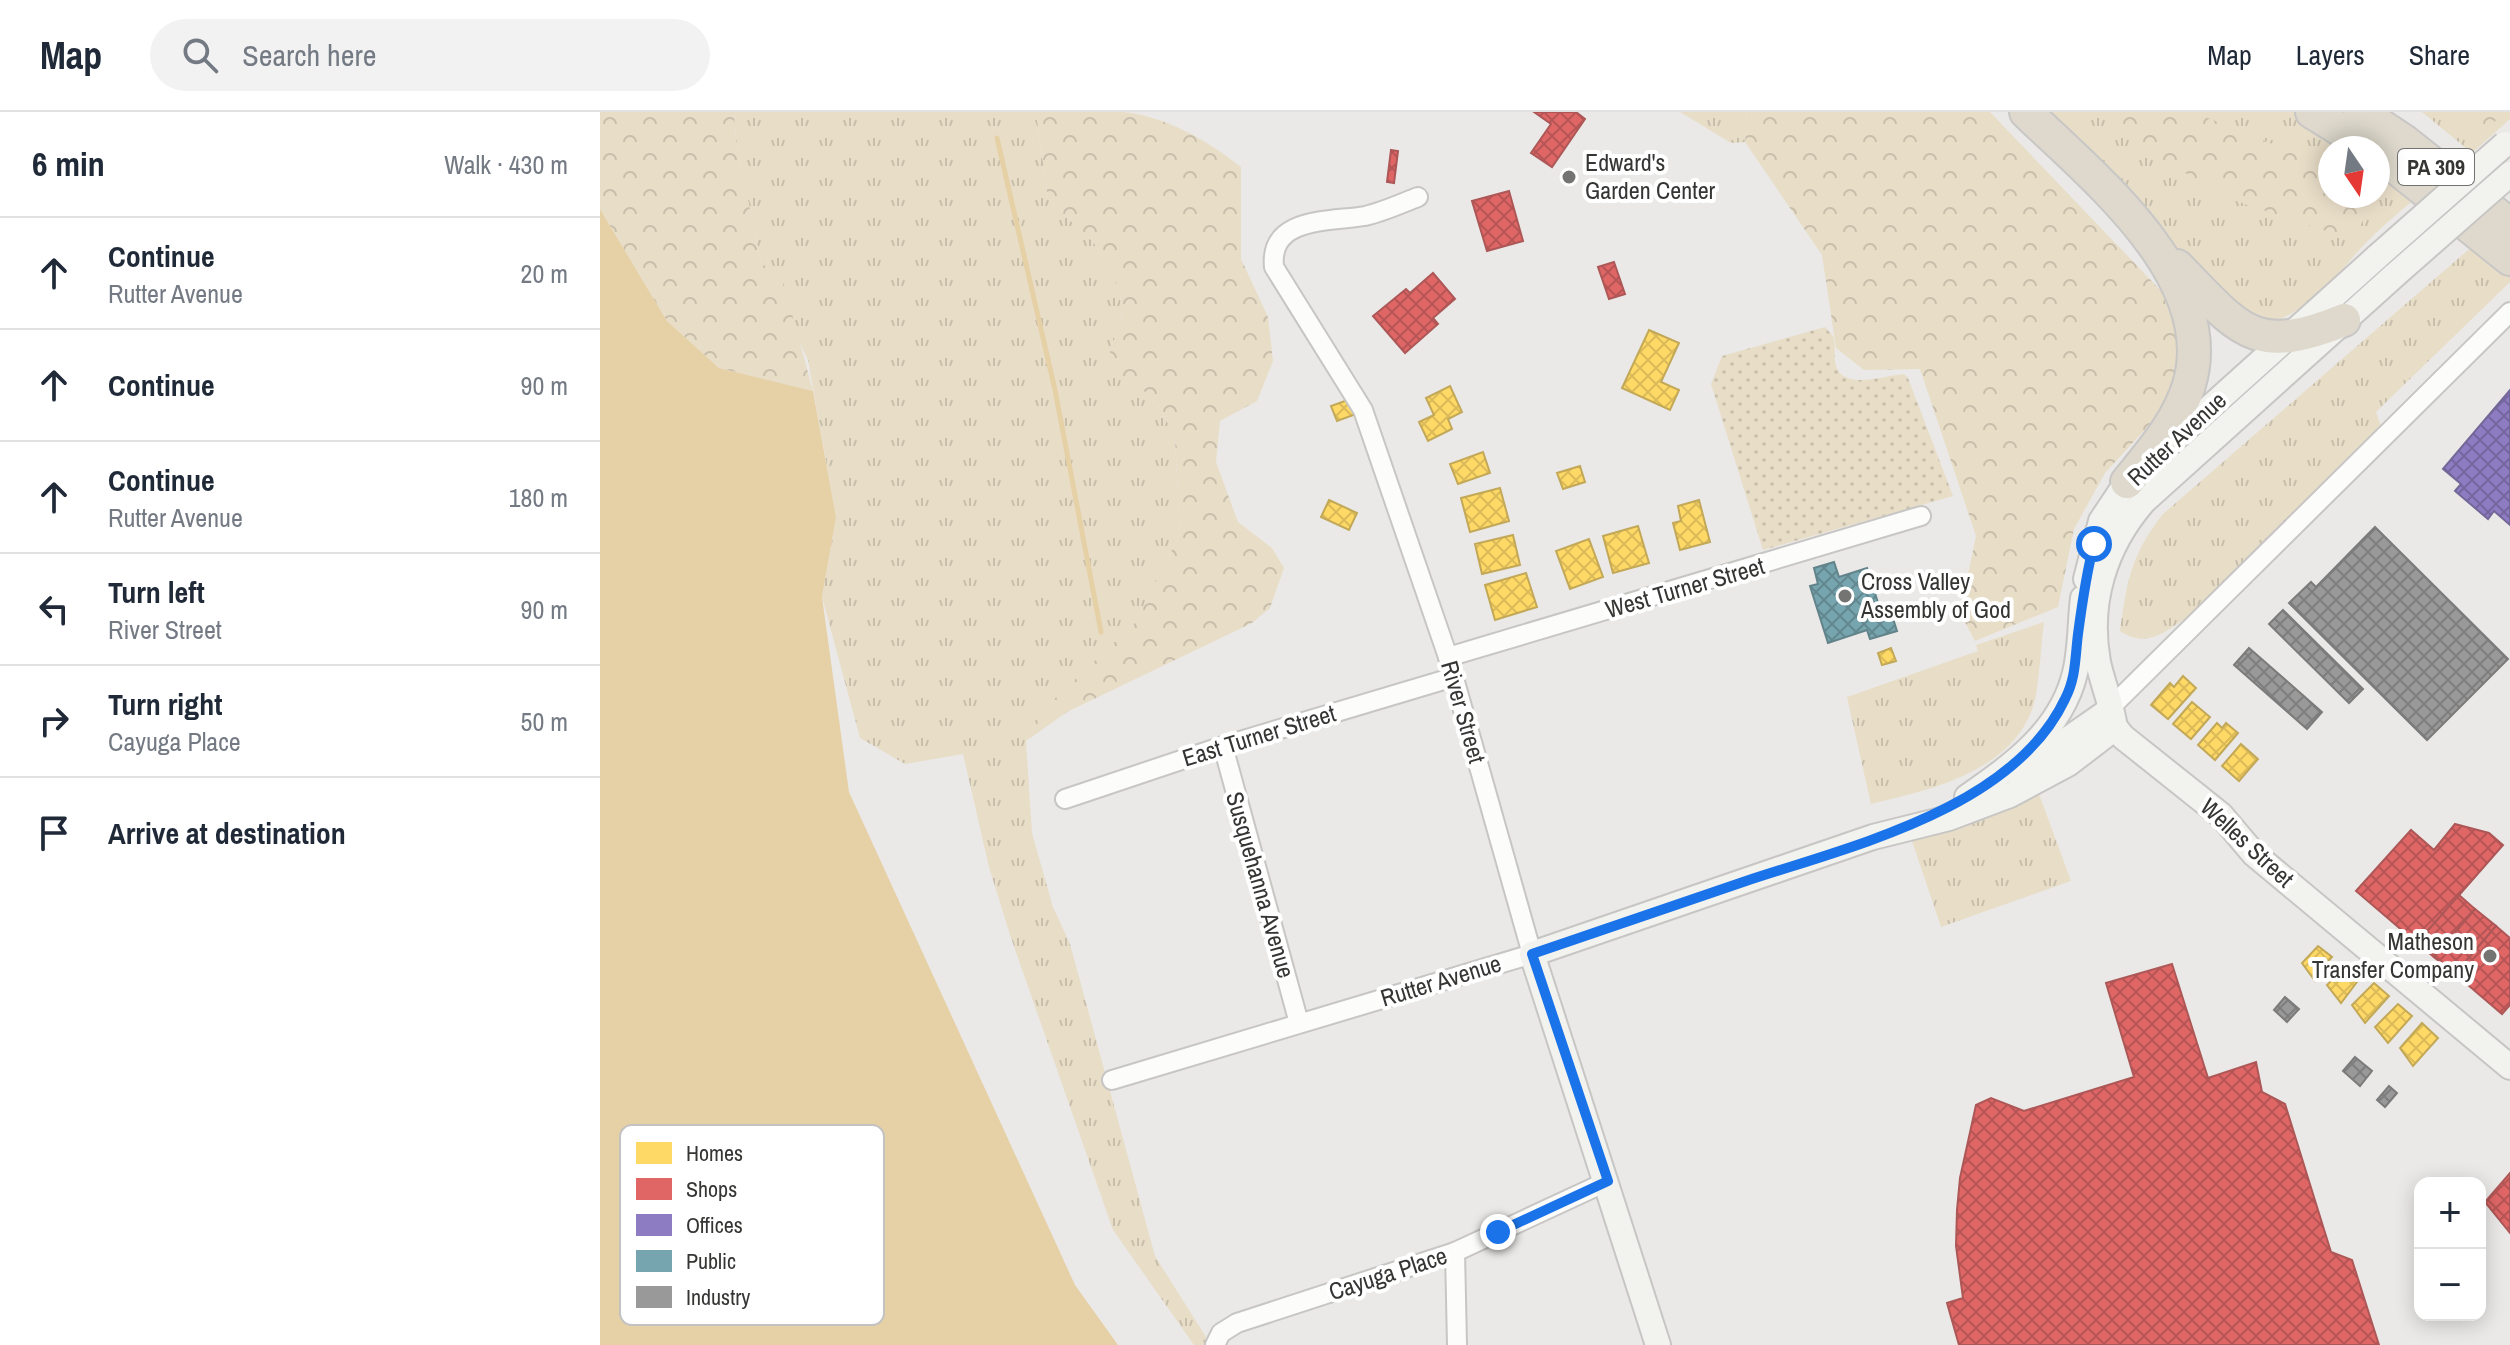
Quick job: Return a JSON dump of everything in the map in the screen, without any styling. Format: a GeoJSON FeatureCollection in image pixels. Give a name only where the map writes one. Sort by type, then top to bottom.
{"type":"FeatureCollection","features":[{"type":"Feature","properties":{"kind":"highway"},"geometry":{"type":"LineString","coordinates":[[2026,112],[2230,318],[2258,336],[2290,337],[2311,333],[2344,320]]}},
{"type":"Feature","properties":{"kind":"highway","name":"PA 309"},"geometry":{"type":"LineString","coordinates":[[2312,112],[2351,136]]}},
{"type":"Feature","properties":{"kind":"highway","name":"PA 309"},"geometry":{"type":"LineString","coordinates":[[2360,112],[2404,141],[2510,225]]}},
{"type":"Feature","properties":{"kind":"highway","name":"PA 309"},"geometry":{"type":"LineString","coordinates":[[2390,163],[2510,259]]}},
{"type":"Feature","properties":{"kind":"highway"},"geometry":{"type":"LineString","coordinates":[[2127,482],[2180,409],[2194,368],[2195,348],[2189,312],[2155,244]]}},
{"type":"Feature","properties":{"kind":"main road","name":"Rutter Avenue"},"geometry":{"type":"LineString","coordinates":[[2116,722],[2087,667],[2084,596],[2101,521],[2127,482],[2508,142]]}},
{"type":"Feature","properties":{"kind":"main road","name":"Rutter Avenue"},"geometry":{"type":"LineString","coordinates":[[2116,722],[2099,665],[2096,621],[2102,573],[2117,536],[2144,501],[2510,174]]}},
{"type":"Feature","properties":{"kind":"main road"},"geometry":{"type":"LineString","coordinates":[[1967,797],[2020,759],[2056,716],[2076,671],[2084,596]]}},
{"type":"Feature","properties":{"kind":"main road","name":"Rutter Avenue"},"geometry":{"type":"LineString","coordinates":[[1903,828],[2116,722]]}},
{"type":"Feature","properties":{"kind":"main road","name":"Rutter Avenue"},"geometry":{"type":"LineString","coordinates":[[1532,954],[1903,828],[1949,818],[2010,795],[2068,764],[2116,722]]}},
{"type":"Feature","properties":{"kind":"main road","name":"Welles Street"},"geometry":{"type":"LineString","coordinates":[[2116,722],[2221,815],[2254,854],[2510,1067]]}},
{"type":"Feature","properties":{"kind":"main road","name":"River Street"},"geometry":{"type":"LineString","coordinates":[[1532,954],[1608,1181],[1658,1345]]}},
{"type":"Feature","properties":{"kind":"street","name":"River Street"},"geometry":{"type":"LineString","coordinates":[[1418,197],[1378,213],[1299,226],[1287,232],[1273,253],[1280,280],[1363,410],[1448,657],[1532,954]]}},
{"type":"Feature","properties":{"kind":"street","name":"Rutter Avenue"},"geometry":{"type":"LineString","coordinates":[[2116,722],[2510,312]]}},
{"type":"Feature","properties":{"kind":"street","name":"West Turner Street"},"geometry":{"type":"LineString","coordinates":[[1448,657],[1921,516]]}},
{"type":"Feature","properties":{"kind":"street","name":"East Turner Street"},"geometry":{"type":"LineString","coordinates":[[1065,799],[1223,746],[1454,677]]}},
{"type":"Feature","properties":{"kind":"street","name":"Susquehanna Avenue"},"geometry":{"type":"LineString","coordinates":[[1223,746],[1299,1023]]}},
{"type":"Feature","properties":{"kind":"street","name":"Rutter Avenue"},"geometry":{"type":"LineString","coordinates":[[1112,1080],[1532,954]]}},
{"type":"Feature","properties":{"kind":"street","name":"Cayuga Place"},"geometry":{"type":"LineString","coordinates":[[1215,1345],[1221,1333],[1237,1323],[1455,1252],[1608,1181]]}},
{"type":"Feature","properties":{"kind":"street"},"geometry":{"type":"LineString","coordinates":[[1455,1252],[1457,1345]]}},
{"type":"Feature","properties":{"kind":"green space"},"geometry":{"type":"Polygon","coordinates":[[[600,112],[734,112],[736,142],[761,263],[782,277],[813,391],[719,368],[667,321],[600,209],[600,112]]]}},
{"type":"Feature","properties":{"kind":"green space"},"geometry":{"type":"Polygon","coordinates":[[[734,112],[1036,112],[1048,199],[1095,244],[1120,291],[1122,324],[1110,348],[1120,380],[1143,390],[1161,409],[1175,438],[1180,534],[1135,623],[1053,700],[1026,741],[1032,833],[1053,907],[1070,944],[1155,1256],[1211,1345],[1194,1345],[1113,1230],[1010,935],[989,867],[963,754],[905,764],[860,738],[822,597],[836,517],[808,360],[761,263],[736,142],[734,112]]]}},
{"type":"Feature","properties":{"kind":"green space"},"geometry":{"type":"Polygon","coordinates":[[[1036,112],[1139,114],[1171,124],[1200,139],[1241,167],[1241,259],[1268,317],[1273,361],[1257,401],[1220,421],[1216,462],[1238,522],[1272,548],[1284,568],[1270,608],[1252,623],[1067,712],[1026,741],[1053,700],[1135,623],[1180,534],[1175,438],[1161,409],[1143,390],[1120,380],[1111,365],[1110,348],[1122,324],[1120,291],[1095,244],[1048,199],[1036,112]]]}},
{"type":"Feature","properties":{"kind":"green space"},"geometry":{"type":"Polygon","coordinates":[[[1680,112],[1747,112],[1745,142],[1731,143],[1680,112]]]}},
{"type":"Feature","properties":{"kind":"green space"},"geometry":{"type":"Polygon","coordinates":[[[1747,112],[1990,112],[2165,295],[2175,321],[2178,352],[2175,384],[2162,411],[2105,473],[2074,529],[2058,607],[1975,641],[1960,613],[1976,536],[1920,369],[1864,370],[1836,348],[1822,255],[1745,142],[1747,112]]]}},
{"type":"Feature","properties":{"kind":"green space"},"geometry":{"type":"Polygon","coordinates":[[[2044,112],[2296,112],[2333,136],[2318,136],[2318,208],[2390,208],[2390,178],[2416,198],[2370,239],[2313,299],[2273,322],[2245,312],[2177,256],[2170,242],[2142,207],[2044,112]]]}},
{"type":"Feature","properties":{"kind":"green space"},"geometry":{"type":"Polygon","coordinates":[[[2096,112],[2193,112],[2285,149],[2318,169],[2318,208],[2369,208],[2353,240],[2233,200],[2152,154],[2096,112]]]}},
{"type":"Feature","properties":{"kind":"green space"},"geometry":{"type":"Polygon","coordinates":[[[2422,112],[2510,112],[2510,119],[2472,153],[2422,112]]]}},
{"type":"Feature","properties":{"kind":"green space"},"geometry":{"type":"Polygon","coordinates":[[[2450,112],[2505,112],[2481,134],[2470,134],[2450,112]]]}},
{"type":"Feature","properties":{"kind":"green space"},"geometry":{"type":"Polygon","coordinates":[[[2475,244],[2510,277],[2510,282],[2376,412],[2381,426],[2185,619],[2146,639],[2120,631],[2125,597],[2137,555],[2163,514],[2475,244]]]}},
{"type":"Feature","properties":{"kind":"green space"},"geometry":{"type":"Polygon","coordinates":[[[1825,327],[1833,336],[1838,371],[1845,377],[1864,380],[1904,374],[1908,378],[1953,496],[1763,550],[1711,384],[1722,356],[1825,327]]]}},
{"type":"Feature","properties":{"kind":"green space"},"geometry":{"type":"Polygon","coordinates":[[[2044,622],[2036,695],[2027,721],[2013,742],[1994,758],[1946,783],[1871,804],[1847,697],[1978,651],[1976,645],[2044,622]]]}},
{"type":"Feature","properties":{"kind":"green space"},"geometry":{"type":"Polygon","coordinates":[[[2039,794],[2071,881],[1941,927],[1911,838],[2039,794]]]}},
{"type":"Feature","properties":{"kind":"shaded area"},"geometry":{"type":"Polygon","coordinates":[[[600,209],[667,321],[719,368],[813,391],[836,517],[822,597],[849,792],[1075,1285],[1118,1345],[600,1345],[600,209]]]}},
{"type":"Feature","properties":{"kind":"building: Homes"},"geometry":{"type":"Polygon","coordinates":[[[1649,330],[1679,343],[1661,382],[1679,390],[1670,410],[1622,388],[1649,330]]]}},
{"type":"Feature","properties":{"kind":"building: Homes"},"geometry":{"type":"Polygon","coordinates":[[[1450,386],[1462,412],[1448,419],[1452,429],[1428,441],[1419,422],[1434,415],[1426,398],[1450,386]]]}},
{"type":"Feature","properties":{"kind":"building: Homes"},"geometry":{"type":"Polygon","coordinates":[[[1353,398],[1359,413],[1337,421],[1331,406],[1353,398]]]}},
{"type":"Feature","properties":{"kind":"building: Homes"},"geometry":{"type":"Polygon","coordinates":[[[1483,452],[1490,473],[1458,484],[1450,464],[1483,452]]]}},
{"type":"Feature","properties":{"kind":"building: Homes"},"geometry":{"type":"Polygon","coordinates":[[[1580,466],[1585,482],[1563,489],[1557,473],[1580,466]]]}},
{"type":"Feature","properties":{"kind":"building: Homes"},"geometry":{"type":"Polygon","coordinates":[[[1500,488],[1509,521],[1470,532],[1461,498],[1500,488]]]}},
{"type":"Feature","properties":{"kind":"building: Homes"},"geometry":{"type":"Polygon","coordinates":[[[1329,500],[1357,513],[1349,530],[1321,517],[1329,500]]]}},
{"type":"Feature","properties":{"kind":"building: Homes"},"geometry":{"type":"Polygon","coordinates":[[[1699,500],[1710,542],[1680,550],[1673,523],[1681,521],[1678,506],[1699,500]]]}},
{"type":"Feature","properties":{"kind":"building: Homes"},"geometry":{"type":"Polygon","coordinates":[[[1638,526],[1649,563],[1613,573],[1603,536],[1638,526]]]}},
{"type":"Feature","properties":{"kind":"building: Homes"},"geometry":{"type":"Polygon","coordinates":[[[1513,535],[1520,565],[1482,574],[1475,544],[1513,535]]]}},
{"type":"Feature","properties":{"kind":"building: Homes"},"geometry":{"type":"Polygon","coordinates":[[[1589,539],[1603,577],[1570,589],[1556,551],[1589,539]]]}},
{"type":"Feature","properties":{"kind":"building: Homes"},"geometry":{"type":"Polygon","coordinates":[[[1526,573],[1537,607],[1495,620],[1485,585],[1526,573]]]}},
{"type":"Feature","properties":{"kind":"building: Homes"},"geometry":{"type":"Polygon","coordinates":[[[1891,648],[1896,661],[1882,665],[1878,653],[1891,648]]]}},
{"type":"Feature","properties":{"kind":"building: Homes"},"geometry":{"type":"Polygon","coordinates":[[[2183,676],[2196,688],[2168,719],[2151,705],[2170,683],[2174,687],[2183,676]]]}},
{"type":"Feature","properties":{"kind":"building: Homes"},"geometry":{"type":"Polygon","coordinates":[[[2192,702],[2210,717],[2191,739],[2173,724],[2192,702]]]}},
{"type":"Feature","properties":{"kind":"building: Homes"},"geometry":{"type":"Polygon","coordinates":[[[2217,723],[2222,728],[2226,723],[2238,733],[2215,760],[2198,745],[2217,723]]]}},
{"type":"Feature","properties":{"kind":"building: Homes"},"geometry":{"type":"Polygon","coordinates":[[[2241,744],[2258,759],[2239,781],[2222,766],[2241,744]]]}},
{"type":"Feature","properties":{"kind":"building: Homes"},"geometry":{"type":"Polygon","coordinates":[[[2318,946],[2332,957],[2316,975],[2319,977],[2315,981],[2302,963],[2318,946]]]}},
{"type":"Feature","properties":{"kind":"building: Homes"},"geometry":{"type":"Polygon","coordinates":[[[2349,963],[2363,974],[2341,1003],[2327,985],[2349,963]]]}},
{"type":"Feature","properties":{"kind":"building: Homes"},"geometry":{"type":"Polygon","coordinates":[[[2374,983],[2389,996],[2365,1023],[2352,1005],[2374,983]]]}},
{"type":"Feature","properties":{"kind":"building: Homes"},"geometry":{"type":"Polygon","coordinates":[[[2398,1004],[2412,1016],[2388,1043],[2375,1027],[2398,1004]]]}},
{"type":"Feature","properties":{"kind":"building: Homes"},"geometry":{"type":"Polygon","coordinates":[[[2422,1023],[2438,1038],[2413,1066],[2400,1048],[2422,1023]]]}},
{"type":"Feature","properties":{"kind":"building: Shops"},"geometry":{"type":"Polygon","coordinates":[[[1534,112],[1576,112],[1585,119],[1552,167],[1531,153],[1551,124],[1534,112]]]}},
{"type":"Feature","properties":{"kind":"building: Shops"},"geometry":{"type":"Polygon","coordinates":[[[1391,150],[1398,151],[1394,183],[1387,182],[1391,150]]]}},
{"type":"Feature","properties":{"kind":"building: Shops"},"geometry":{"type":"Polygon","coordinates":[[[1509,191],[1523,241],[1487,251],[1472,201],[1509,191]]]}},
{"type":"Feature","properties":{"kind":"building: Shops"},"geometry":{"type":"Polygon","coordinates":[[[1614,262],[1625,294],[1609,299],[1598,267],[1614,262]]]}},
{"type":"Feature","properties":{"kind":"building: Shops"},"geometry":{"type":"Polygon","coordinates":[[[1433,273],[1455,299],[1433,318],[1438,324],[1405,353],[1373,316],[1406,289],[1410,293],[1433,273]]]}},
{"type":"Feature","properties":{"kind":"building: Shops"},"geometry":{"type":"Polygon","coordinates":[[[2455,824],[2489,833],[2503,845],[2417,943],[2356,891],[2411,830],[2434,850],[2455,824]]]}},
{"type":"Feature","properties":{"kind":"building: Shops"},"geometry":{"type":"Polygon","coordinates":[[[2459,895],[2475,909],[2434,957],[2417,943],[2459,895]]]}},
{"type":"Feature","properties":{"kind":"building: Shops"},"geometry":{"type":"Polygon","coordinates":[[[2475,909],[2496,926],[2455,974],[2434,957],[2475,909]]]}},
{"type":"Feature","properties":{"kind":"building: Shops","name":"Matheson Transfer Company"},"geometry":{"type":"Polygon","coordinates":[[[2496,926],[2510,938],[2510,1005],[2502,1014],[2455,974],[2496,926]]]}},
{"type":"Feature","properties":{"kind":"building: Shops"},"geometry":{"type":"Polygon","coordinates":[[[2172,964],[2208,1078],[2256,1062],[2262,1092],[2285,1104],[2331,1252],[2352,1260],[2379,1345],[1959,1345],[1947,1303],[1963,1298],[1956,1246],[1957,1210],[1960,1178],[1976,1105],[1991,1098],[2024,1111],[2134,1077],[2106,983],[2172,964]]]}},
{"type":"Feature","properties":{"kind":"building: Shops"},"geometry":{"type":"Polygon","coordinates":[[[2510,1173],[2510,1233],[2486,1203],[2510,1173]]]}},
{"type":"Feature","properties":{"kind":"building: Offices"},"geometry":{"type":"Polygon","coordinates":[[[2510,390],[2510,525],[2494,511],[2488,519],[2455,491],[2461,484],[2443,469],[2510,390]]]}},
{"type":"Feature","properties":{"kind":"building: Public","name":"Cross Valley Assembly of God"},"geometry":{"type":"Polygon","coordinates":[[[1834,562],[1839,577],[1867,568],[1880,609],[1889,606],[1897,631],[1870,639],[1867,630],[1828,643],[1810,586],[1818,584],[1814,568],[1834,562]]]}},
{"type":"Feature","properties":{"kind":"building: Industry"},"geometry":{"type":"Polygon","coordinates":[[[2375,527],[2508,659],[2427,740],[2289,603],[2311,582],[2316,587],[2375,527]]]}},
{"type":"Feature","properties":{"kind":"building: Industry"},"geometry":{"type":"Polygon","coordinates":[[[2283,610],[2363,689],[2349,703],[2269,624],[2283,610]]]}},
{"type":"Feature","properties":{"kind":"building: Industry"},"geometry":{"type":"Polygon","coordinates":[[[2249,648],[2322,712],[2307,729],[2234,665],[2249,648]]]}},
{"type":"Feature","properties":{"kind":"building: Industry"},"geometry":{"type":"Polygon","coordinates":[[[2285,997],[2299,1009],[2287,1022],[2274,1010],[2285,997]]]}},
{"type":"Feature","properties":{"kind":"building: Industry"},"geometry":{"type":"Polygon","coordinates":[[[2355,1057],[2372,1071],[2360,1086],[2343,1071],[2355,1057]]]}},
{"type":"Feature","properties":{"kind":"building: Industry"},"geometry":{"type":"Polygon","coordinates":[[[2389,1086],[2397,1093],[2385,1107],[2377,1100],[2389,1086]]]}},
{"type":"Feature","properties":{"kind":"waterway"},"geometry":{"type":"LineString","coordinates":[[997,138],[1055,390],[1101,632]]}},
{"type":"Feature","properties":{"kind":"place","name":"Edward's Garden Center"},"geometry":{"type":"Point","coordinates":[1569,177]}},
{"type":"Feature","properties":{"kind":"place","name":"Cross Valley Assembly of God"},"geometry":{"type":"Point","coordinates":[1845,596]}},
{"type":"Feature","properties":{"kind":"place","name":"Matheson Transfer Company"},"geometry":{"type":"Point","coordinates":[2490,956]}},
{"type":"Feature","properties":{"kind":"route"},"geometry":{"type":"LineString","coordinates":[[1498,1232],[1561,1200],[1608,1181],[1532,954],[1903,828],[1967,797],[2005,771],[2042,735],[2066,697],[2076,671],[2077,637],[2094,544]]}}]}
